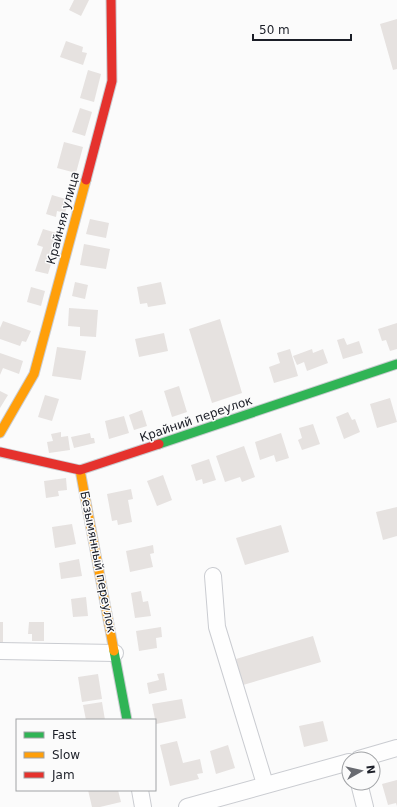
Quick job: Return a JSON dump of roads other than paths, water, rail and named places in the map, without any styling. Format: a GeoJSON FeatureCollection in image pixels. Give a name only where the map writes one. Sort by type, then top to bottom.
{"type":"FeatureCollection","features":[{"type":"Feature","properties":{"kind":"street","name":"Крайняя улица"},"geometry":{"type":"LineString","coordinates":[[0,434],[34,374],[112,81],[111,0]]}},
{"type":"Feature","properties":{"kind":"street","name":"Крайний переулок"},"geometry":{"type":"LineString","coordinates":[[80,470],[397,364]]}},
{"type":"Feature","properties":{"kind":"street"},"geometry":{"type":"LineString","coordinates":[[0,452],[80,470]]}},
{"type":"Feature","properties":{"kind":"street","name":"Безымянный переулок"},"geometry":{"type":"LineString","coordinates":[[80,470],[127,719]]}},
{"type":"Feature","properties":{"kind":"street"},"geometry":{"type":"LineString","coordinates":[[213,576],[217,626],[265,784]]}},
{"type":"Feature","properties":{"kind":"street"},"geometry":{"type":"LineString","coordinates":[[0,651],[115,653]]}},
{"type":"Feature","properties":{"kind":"street"},"geometry":{"type":"LineString","coordinates":[[381,753],[397,748]]}},
{"type":"Feature","properties":{"kind":"street"},"geometry":{"type":"LineString","coordinates":[[187,807],[265,784],[341,764]]}},
{"type":"Feature","properties":{"kind":"street"},"geometry":{"type":"LineString","coordinates":[[140,791],[143,807]]}},
{"type":"Feature","properties":{"kind":"street"},"geometry":{"type":"LineString","coordinates":[[361,791],[365,807]]}}]}
